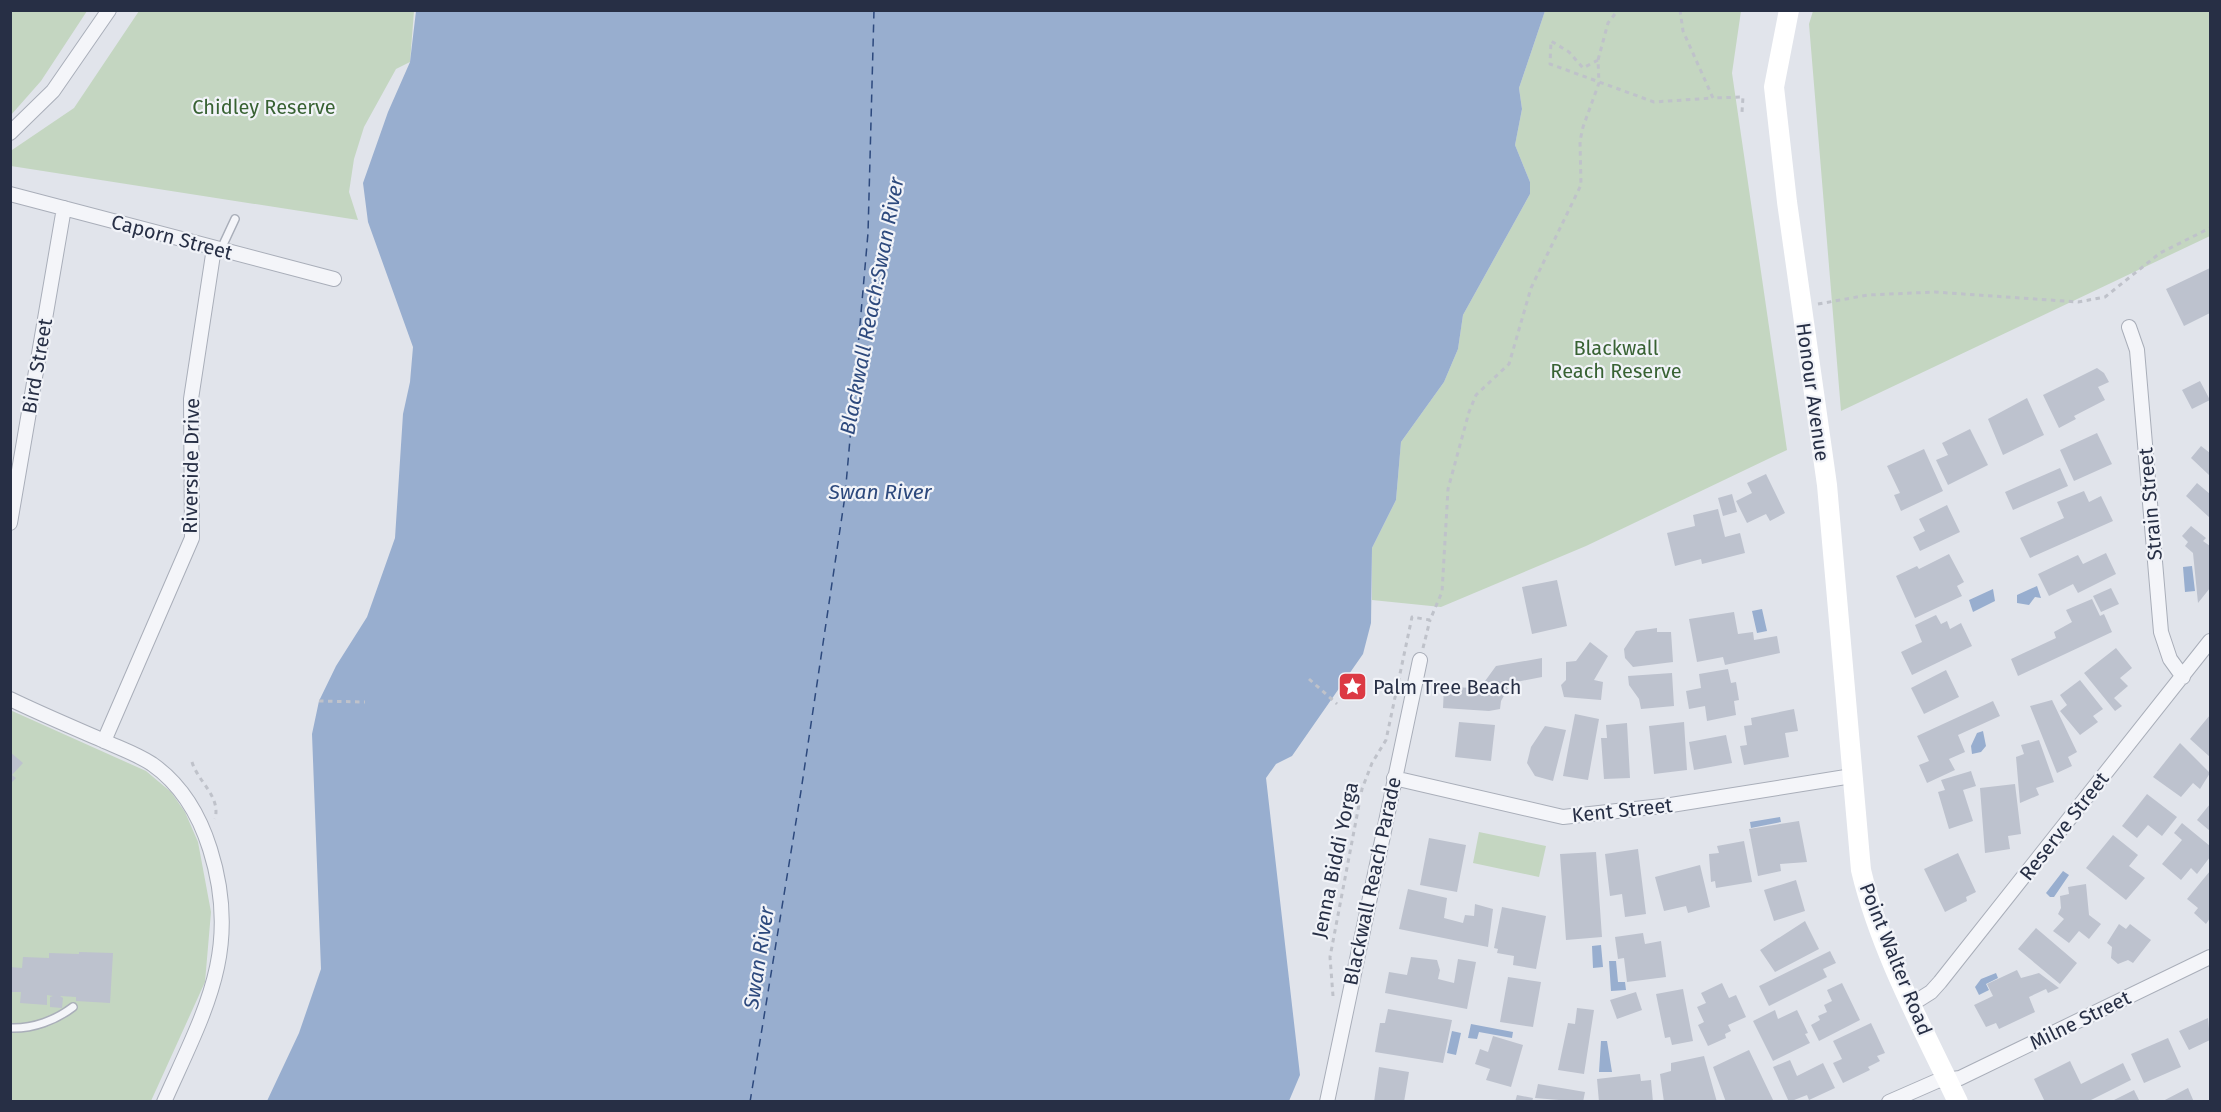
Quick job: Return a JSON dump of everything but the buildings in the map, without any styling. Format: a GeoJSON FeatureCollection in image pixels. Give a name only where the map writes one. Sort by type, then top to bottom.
{"type":"FeatureCollection","features":[{"type":"Feature","properties":{"kind":"street"},"geometry":{"type":"LineString","coordinates":[[10,133],[53,90],[109,10]]}},
{"type":"Feature","properties":{"kind":"street","name":"Honour Avenue"},"geometry":{"type":"LineString","coordinates":[[1790,10],[1774,87],[1801,307],[1827,485],[1852,776]]}},
{"type":"Feature","properties":{"kind":"street","name":"Caporn Street"},"geometry":{"type":"LineString","coordinates":[[10,194],[334,279]]}},
{"type":"Feature","properties":{"kind":"street","name":"Bird Street"},"geometry":{"type":"LineString","coordinates":[[10,523],[64,208]]}},
{"type":"Feature","properties":{"kind":"street","name":"Riverside Drive"},"geometry":{"type":"LineString","coordinates":[[104,741],[192,538],[191,399],[217,248]]}},
{"type":"Feature","properties":{"kind":"street","name":"Strain Street"},"geometry":{"type":"LineString","coordinates":[[2129,327],[2137,350],[2161,632],[2170,659],[2182,677]]}},
{"type":"Feature","properties":{"kind":"street","name":"Reserve Street"},"geometry":{"type":"LineString","coordinates":[[1912,1004],[1931,992],[1940,982],[2211,641]]}},
{"type":"Feature","properties":{"kind":"street","name":"Blackwall Reach Parade"},"geometry":{"type":"LineString","coordinates":[[1326,1101],[1420,660]]}},
{"type":"Feature","properties":{"kind":"street"},"geometry":{"type":"LineString","coordinates":[[10,699],[150,763],[185,794],[206,836],[220,884],[223,938],[219,965],[208,1002],[164,1101]]}},
{"type":"Feature","properties":{"kind":"street","name":"Kent Street"},"geometry":{"type":"LineString","coordinates":[[1394,778],[1563,817],[1671,805],[1852,776]]}},
{"type":"Feature","properties":{"kind":"street","name":"Point Walter Road"},"geometry":{"type":"LineString","coordinates":[[1852,776],[1861,870],[1868,901],[1912,1004],[1958,1101]]}},
{"type":"Feature","properties":{"kind":"street","name":"Milne Street"},"geometry":{"type":"LineString","coordinates":[[1889,1101],[1937,1081],[1960,1078],[2211,957]]}},
{"type":"Feature","properties":{"kind":"lane"},"geometry":{"type":"LineString","coordinates":[[217,248],[235,219]]}},
{"type":"Feature","properties":{"kind":"lane"},"geometry":{"type":"LineString","coordinates":[[10,1028],[30,1027],[44,1023],[73,1007]]}},
{"type":"Feature","properties":{"kind":"path"},"geometry":{"type":"LineString","coordinates":[[1420,660],[1430,620],[1442,592],[1448,489],[1469,412],[1476,395],[1509,364],[1531,288],[1581,186],[1580,141],[1599,83],[1598,60],[1608,23],[1618,10]]}},
{"type":"Feature","properties":{"kind":"path"},"geometry":{"type":"LineString","coordinates":[[1680,10],[1683,31],[1713,98]]}},
{"type":"Feature","properties":{"kind":"path"},"geometry":{"type":"LineString","coordinates":[[1598,60],[1583,68],[1569,52],[1551,41],[1550,64],[1599,83],[1654,102],[1743,97],[1742,112]]}},
{"type":"Feature","properties":{"kind":"path"},"geometry":{"type":"LineString","coordinates":[[1801,307],[1868,295],[1935,292],[2078,302],[2104,297],[2160,253],[2211,228]]}},
{"type":"Feature","properties":{"kind":"path","name":"Jenna Biddi Yorga"},"geometry":{"type":"LineString","coordinates":[[1332,1004],[1330,957],[1362,789],[1372,763],[1386,740],[1404,643],[1412,617],[1430,620]]}},
{"type":"Feature","properties":{"kind":"path"},"geometry":{"type":"LineString","coordinates":[[1309,680],[1337,704]]}},
{"type":"Feature","properties":{"kind":"path"},"geometry":{"type":"LineString","coordinates":[[319,701],[365,702]]}},
{"type":"Feature","properties":{"kind":"path"},"geometry":{"type":"LineString","coordinates":[[192,762],[206,784],[217,812]]}},
{"type":"Feature","properties":{"kind":"green space"},"geometry":{"type":"Polygon","coordinates":[[[11,10],[87,11],[41,81],[11,115],[11,10]]]}},
{"type":"Feature","properties":{"kind":"green space","name":"Chidley Reserve"},"geometry":{"type":"Polygon","coordinates":[[[139,11],[414,11],[410,62],[396,69],[364,127],[354,159],[349,192],[358,220],[11,166],[12,150],[74,108],[139,11]]]}},
{"type":"Feature","properties":{"kind":"green space","name":"Blackwall Reach Reserve"},"geometry":{"type":"Polygon","coordinates":[[[1545,11],[1741,11],[1732,73],[1787,450],[1586,546],[1441,607],[1372,600],[1372,548],[1396,500],[1401,442],[1444,382],[1458,349],[1463,315],[1530,194],[1530,182],[1515,145],[1522,109],[1519,88],[1545,11]]]}},
{"type":"Feature","properties":{"kind":"green space"},"geometry":{"type":"Polygon","coordinates":[[[1813,11],[2210,11],[2210,236],[1841,411],[1809,24],[1813,11]]]}},
{"type":"Feature","properties":{"kind":"green space"},"geometry":{"type":"Polygon","coordinates":[[[10,710],[146,771],[171,792],[185,812],[198,842],[211,912],[205,982],[151,1101],[11,1101],[10,710]]]}},
{"type":"Feature","properties":{"kind":"green space"},"geometry":{"type":"Polygon","coordinates":[[[1479,832],[1546,846],[1539,877],[1473,863],[1479,832]]]}},
{"type":"Feature","properties":{"kind":"water","name":"Swan River"},"geometry":{"type":"Polygon","coordinates":[[[416,11],[1545,11],[1519,88],[1522,109],[1515,145],[1530,182],[1530,194],[1463,315],[1458,349],[1444,382],[1401,442],[1396,500],[1372,548],[1371,623],[1363,654],[1292,756],[1276,764],[1266,778],[1300,1075],[1289,1101],[267,1101],[299,1033],[321,969],[312,734],[319,701],[336,666],[367,617],[395,538],[403,414],[410,382],[413,347],[368,222],[363,183],[388,112],[410,62],[416,11]]]}},
{"type":"Feature","properties":{"kind":"water"},"geometry":{"type":"Polygon","coordinates":[[[2192,566],[2195,591],[2185,592],[2183,567],[2192,566]]]}},
{"type":"Feature","properties":{"kind":"water"},"geometry":{"type":"Polygon","coordinates":[[[2037,586],[2041,598],[2035,597],[2029,605],[2017,603],[2017,595],[2037,586]]]}},
{"type":"Feature","properties":{"kind":"water"},"geometry":{"type":"Polygon","coordinates":[[[1993,589],[1995,601],[1973,612],[1969,600],[1993,589]]]}},
{"type":"Feature","properties":{"kind":"water"},"geometry":{"type":"Polygon","coordinates":[[[1762,609],[1767,631],[1757,633],[1752,611],[1762,609]]]}},
{"type":"Feature","properties":{"kind":"water"},"geometry":{"type":"Polygon","coordinates":[[[1983,731],[1986,746],[1981,752],[1972,754],[1971,746],[1977,733],[1983,731]]]}},
{"type":"Feature","properties":{"kind":"water"},"geometry":{"type":"Polygon","coordinates":[[[1780,817],[1781,822],[1751,828],[1750,822],[1780,817]]]}},
{"type":"Feature","properties":{"kind":"water"},"geometry":{"type":"Polygon","coordinates":[[[2063,871],[2069,875],[2054,897],[2050,897],[2046,893],[2063,871]]]}},
{"type":"Feature","properties":{"kind":"water"},"geometry":{"type":"Polygon","coordinates":[[[1601,945],[1603,967],[1593,968],[1592,946],[1601,945]]]}},
{"type":"Feature","properties":{"kind":"water"},"geometry":{"type":"Polygon","coordinates":[[[1609,961],[1616,961],[1618,982],[1625,982],[1626,990],[1611,991],[1609,961]]]}},
{"type":"Feature","properties":{"kind":"water"},"geometry":{"type":"Polygon","coordinates":[[[1996,973],[1998,978],[1986,984],[1989,990],[1979,995],[1975,987],[1981,979],[1996,973]]]}},
{"type":"Feature","properties":{"kind":"water"},"geometry":{"type":"Polygon","coordinates":[[[1471,1024],[1513,1032],[1512,1038],[1479,1032],[1477,1039],[1468,1038],[1471,1024]]]}},
{"type":"Feature","properties":{"kind":"water"},"geometry":{"type":"Polygon","coordinates":[[[1452,1031],[1461,1033],[1456,1055],[1447,1053],[1452,1031]]]}},
{"type":"Feature","properties":{"kind":"water"},"geometry":{"type":"Polygon","coordinates":[[[1601,1041],[1607,1041],[1612,1072],[1599,1072],[1601,1041]]]}},
{"type":"Feature","properties":{"kind":"ferry route"},"geometry":{"type":"LineString","coordinates":[[750,1102],[801,791],[845,496],[868,233],[874,10]]}},
{"type":"Feature","properties":{"kind":"place","name":"Palm Tree Beach"},"geometry":{"type":"Point","coordinates":[1352,687]}},
{"type":"Feature","properties":{"kind":"water label","name":"Blackwall Reach:Swan River"},"geometry":{"type":"Point","coordinates":[872,306]}}]}
